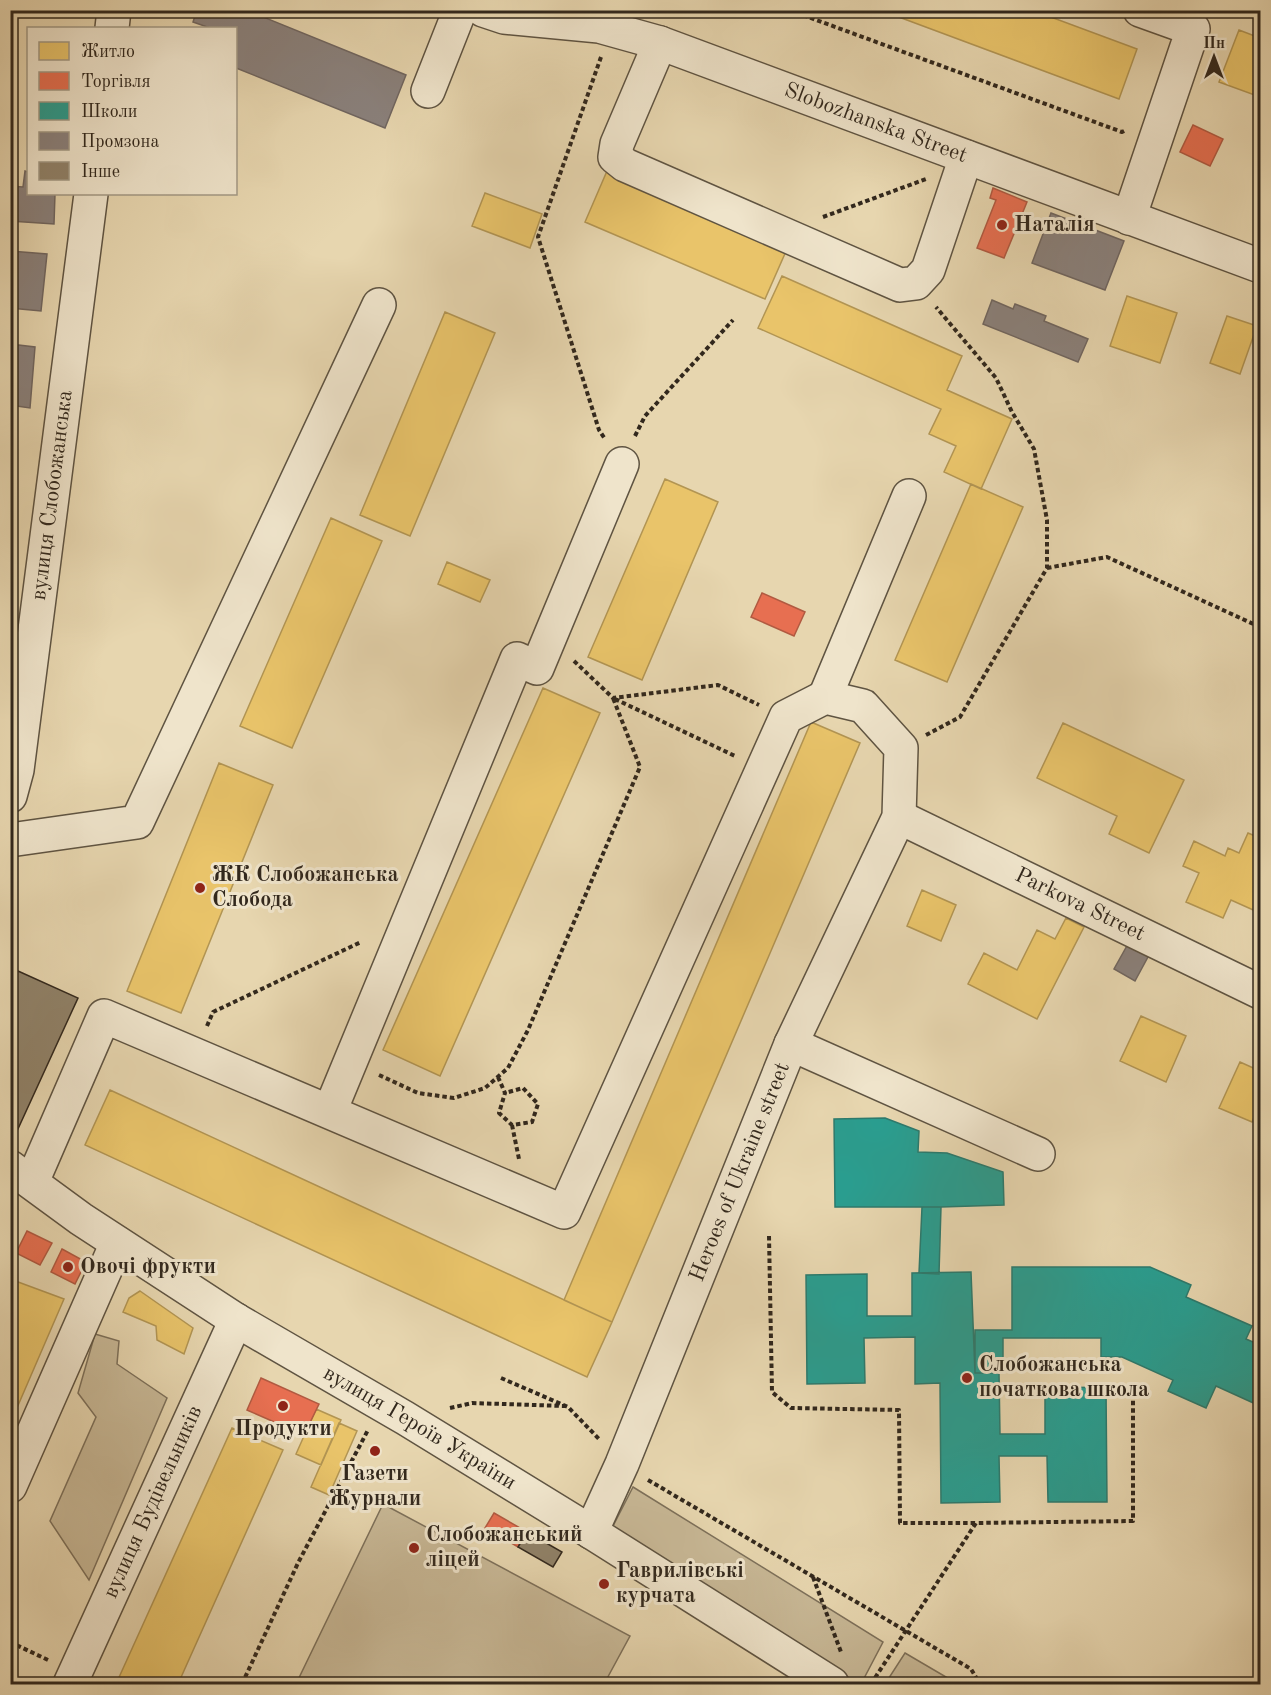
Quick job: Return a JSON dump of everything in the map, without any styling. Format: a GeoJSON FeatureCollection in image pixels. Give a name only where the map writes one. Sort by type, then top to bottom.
{"type":"FeatureCollection","features":[{"type":"Feature","properties":{"kind":"street"},"geometry":{"type":"LineString","coordinates":[[111,27],[114,10]]}},
{"type":"Feature","properties":{"kind":"street"},"geometry":{"type":"LineString","coordinates":[[428,91],[460,10]]}},
{"type":"Feature","properties":{"kind":"street","name":"Slobozhanska Street"},"geometry":{"type":"LineString","coordinates":[[483,10],[504,17],[605,22],[964,162],[1129,218],[1260,266]]}},
{"type":"Feature","properties":{"kind":"street"},"geometry":{"type":"LineString","coordinates":[[1129,218],[1196,20],[1140,10]]}},
{"type":"Feature","properties":{"kind":"street"},"geometry":{"type":"LineString","coordinates":[[660,43],[617,144],[615,157],[625,165],[900,285],[916,283],[928,270],[964,162]]}},
{"type":"Feature","properties":{"kind":"street","name":"вулиця Слобожанська"},"geometry":{"type":"LineString","coordinates":[[10,796],[17,770],[91,195]]}},
{"type":"Feature","properties":{"kind":"street"},"geometry":{"type":"LineString","coordinates":[[10,840],[137,822],[379,305]]}},
{"type":"Feature","properties":{"kind":"street"},"geometry":{"type":"LineString","coordinates":[[330,1111],[517,659],[537,668],[622,464]]}},
{"type":"Feature","properties":{"kind":"street"},"geometry":{"type":"LineString","coordinates":[[18,1178],[104,1016],[564,1212],[786,717],[825,697],[909,496]]}},
{"type":"Feature","properties":{"kind":"street"},"geometry":{"type":"LineString","coordinates":[[825,697],[863,706],[901,748],[899,817]]}},
{"type":"Feature","properties":{"kind":"street","name":"Parkova Street"},"geometry":{"type":"LineString","coordinates":[[899,817],[1260,991]]}},
{"type":"Feature","properties":{"kind":"street","name":"Heroes of Ukraine street"},"geometry":{"type":"LineString","coordinates":[[591,1532],[622,1464],[791,1044],[899,817]]}},
{"type":"Feature","properties":{"kind":"street"},"geometry":{"type":"LineString","coordinates":[[791,1044],[1038,1154]]}},
{"type":"Feature","properties":{"kind":"street","name":"вулиця Героїв України"},"geometry":{"type":"LineString","coordinates":[[18,1178],[236,1320],[405,1418],[591,1532],[838,1674]]}},
{"type":"Feature","properties":{"kind":"street"},"geometry":{"type":"LineString","coordinates":[[10,1486],[117,1243]]}},
{"type":"Feature","properties":{"kind":"street","name":"вулиця Будівельників"},"geometry":{"type":"LineString","coordinates":[[72,1679],[236,1320]]}},
{"type":"Feature","properties":{"kind":"path"},"geometry":{"type":"LineString","coordinates":[[789,10],[1122,132],[1128,129]]}},
{"type":"Feature","properties":{"kind":"path"},"geometry":{"type":"LineString","coordinates":[[605,22],[538,237],[599,430],[622,464]]}},
{"type":"Feature","properties":{"kind":"path"},"geometry":{"type":"LineString","coordinates":[[780,233],[964,162]]}},
{"type":"Feature","properties":{"kind":"path"},"geometry":{"type":"LineString","coordinates":[[901,748],[960,717],[1047,568],[1047,520],[1034,449],[1012,412],[996,378],[916,283]]}},
{"type":"Feature","properties":{"kind":"path"},"geometry":{"type":"LineString","coordinates":[[622,464],[645,416],[733,320]]}},
{"type":"Feature","properties":{"kind":"path"},"geometry":{"type":"LineString","coordinates":[[1047,568],[1107,557],[1260,627]]}},
{"type":"Feature","properties":{"kind":"path"},"geometry":{"type":"LineString","coordinates":[[550,638],[613,698],[763,769]]}},
{"type":"Feature","properties":{"kind":"path"},"geometry":{"type":"LineString","coordinates":[[613,698],[718,685],[786,717]]}},
{"type":"Feature","properties":{"kind":"path"},"geometry":{"type":"LineString","coordinates":[[350,1062],[418,1093],[453,1098],[485,1088],[508,1068],[528,1030],[640,767],[613,698]]}},
{"type":"Feature","properties":{"kind":"path"},"geometry":{"type":"LineString","coordinates":[[194,1054],[213,1012],[361,942]]}},
{"type":"Feature","properties":{"kind":"path"},"geometry":{"type":"LineString","coordinates":[[498,1077],[505,1093],[499,1113],[512,1125],[532,1122],[538,1104],[523,1088],[505,1093]]}},
{"type":"Feature","properties":{"kind":"path"},"geometry":{"type":"LineString","coordinates":[[769,1236],[772,1392],[791,1408],[899,1410],[900,1523],[1133,1521],[1133,1383]]}},
{"type":"Feature","properties":{"kind":"path"},"geometry":{"type":"LineString","coordinates":[[501,1378],[568,1407],[622,1464],[971,1670],[981,1684]]}},
{"type":"Feature","properties":{"kind":"path"},"geometry":{"type":"LineString","coordinates":[[242,1684],[298,1563],[370,1427],[472,1403],[568,1407]]}},
{"type":"Feature","properties":{"kind":"path"},"geometry":{"type":"LineString","coordinates":[[871,1684],[976,1523]]}},
{"type":"Feature","properties":{"kind":"path"},"geometry":{"type":"LineString","coordinates":[[813,1576],[838,1674]]}},
{"type":"Feature","properties":{"kind":"path"},"geometry":{"type":"LineString","coordinates":[[10,1642],[72,1679]]}},
{"type":"Feature","properties":{"kind":"shaded area"},"geometry":{"type":"Polygon","coordinates":[[[95,1334],[119,1341],[117,1364],[167,1398],[89,1580],[50,1521],[96,1417],[78,1393],[95,1334]]]}},
{"type":"Feature","properties":{"kind":"shaded area"},"geometry":{"type":"Polygon","coordinates":[[[633,1487],[883,1642],[861,1684],[612,1528],[633,1487]]]}},
{"type":"Feature","properties":{"kind":"shaded area","name":"Слобожанський ліцей"},"geometry":{"type":"Polygon","coordinates":[[[383,1504],[630,1636],[604,1684],[296,1684],[383,1504]]]}},
{"type":"Feature","properties":{"kind":"shaded area"},"geometry":{"type":"Polygon","coordinates":[[[905,1653],[958,1684],[885,1684],[905,1653]]]}},
{"type":"Feature","properties":{"kind":"building: Житло"},"geometry":{"type":"Polygon","coordinates":[[[880,10],[1032,10],[1137,49],[1119,99],[880,10]]]}},
{"type":"Feature","properties":{"kind":"building: Житло"},"geometry":{"type":"Polygon","coordinates":[[[1239,30],[1260,38],[1260,97],[1219,82],[1239,30]]]}},
{"type":"Feature","properties":{"kind":"building: Житло"},"geometry":{"type":"Polygon","coordinates":[[[607,171],[787,249],[765,299],[585,222],[607,171]]]}},
{"type":"Feature","properties":{"kind":"building: Житло"},"geometry":{"type":"Polygon","coordinates":[[[485,193],[542,214],[530,248],[472,226],[485,193]]]}},
{"type":"Feature","properties":{"kind":"building: Житло"},"geometry":{"type":"Polygon","coordinates":[[[782,276],[962,356],[947,390],[1012,419],[981,489],[944,472],[956,446],[929,434],[941,409],[758,328],[782,276]]]}},
{"type":"Feature","properties":{"kind":"building: Житло"},"geometry":{"type":"Polygon","coordinates":[[[1127,296],[1177,313],[1160,363],[1110,346],[1127,296]]]}},
{"type":"Feature","properties":{"kind":"building: Житло"},"geometry":{"type":"Polygon","coordinates":[[[445,312],[495,333],[410,536],[360,515],[445,312]]]}},
{"type":"Feature","properties":{"kind":"building: Житло"},"geometry":{"type":"Polygon","coordinates":[[[1227,316],[1257,326],[1240,374],[1210,363],[1227,316]]]}},
{"type":"Feature","properties":{"kind":"building: Житло"},"geometry":{"type":"Polygon","coordinates":[[[665,479],[718,502],[642,680],[588,657],[665,479]]]}},
{"type":"Feature","properties":{"kind":"building: Житло"},"geometry":{"type":"Polygon","coordinates":[[[971,484],[1023,507],[947,682],[895,660],[971,484]]]}},
{"type":"Feature","properties":{"kind":"building: Житло"},"geometry":{"type":"Polygon","coordinates":[[[331,518],[382,541],[292,748],[240,726],[331,518]]]}},
{"type":"Feature","properties":{"kind":"building: Житло"},"geometry":{"type":"Polygon","coordinates":[[[447,562],[490,580],[480,602],[438,584],[447,562]]]}},
{"type":"Feature","properties":{"kind":"building: Житло"},"geometry":{"type":"Polygon","coordinates":[[[543,688],[600,713],[440,1076],[383,1050],[543,688]]]}},
{"type":"Feature","properties":{"kind":"building: Житло"},"geometry":{"type":"Polygon","coordinates":[[[811,722],[860,743],[612,1322],[564,1300],[811,722]]]}},
{"type":"Feature","properties":{"kind":"building: Житло"},"geometry":{"type":"Polygon","coordinates":[[[1063,723],[1184,780],[1149,853],[1109,834],[1117,816],[1037,778],[1063,723]]]}},
{"type":"Feature","properties":{"kind":"building: Житло","name":"ЖК Слобожанська Слобода"},"geometry":{"type":"Polygon","coordinates":[[[219,763],[273,785],[181,1013],[127,991],[219,763]]]}},
{"type":"Feature","properties":{"kind":"building: Житло"},"geometry":{"type":"Polygon","coordinates":[[[1248,833],[1260,838],[1260,913],[1231,900],[1223,918],[1186,902],[1199,873],[1183,866],[1194,841],[1225,856],[1228,848],[1239,853],[1248,833]]]}},
{"type":"Feature","properties":{"kind":"building: Житло"},"geometry":{"type":"Polygon","coordinates":[[[922,890],[956,905],[941,941],[907,926],[922,890]]]}},
{"type":"Feature","properties":{"kind":"building: Житло"},"geometry":{"type":"Polygon","coordinates":[[[1066,918],[1084,927],[1037,1019],[968,984],[984,953],[1017,970],[1037,930],[1055,939],[1066,918]]]}},
{"type":"Feature","properties":{"kind":"building: Житло"},"geometry":{"type":"Polygon","coordinates":[[[1141,1016],[1186,1036],[1166,1082],[1120,1061],[1141,1016]]]}},
{"type":"Feature","properties":{"kind":"building: Житло"},"geometry":{"type":"Polygon","coordinates":[[[1240,1062],[1260,1071],[1260,1103],[1252,1122],[1219,1108],[1240,1062]]]}},
{"type":"Feature","properties":{"kind":"building: Житло"},"geometry":{"type":"Polygon","coordinates":[[[110,1090],[612,1322],[587,1377],[85,1145],[110,1090]]]}},
{"type":"Feature","properties":{"kind":"building: Житло"},"geometry":{"type":"Polygon","coordinates":[[[10,1279],[64,1299],[10,1424],[10,1279]]]}},
{"type":"Feature","properties":{"kind":"building: Житло"},"geometry":{"type":"Polygon","coordinates":[[[140,1291],[193,1328],[184,1354],[157,1340],[156,1326],[123,1312],[129,1298],[140,1291]]]}},
{"type":"Feature","properties":{"kind":"building: Житло"},"geometry":{"type":"Polygon","coordinates":[[[316,1409],[341,1420],[321,1465],[296,1454],[316,1409]]]}},
{"type":"Feature","properties":{"kind":"building: Житло"},"geometry":{"type":"Polygon","coordinates":[[[339,1423],[357,1431],[329,1495],[311,1487],[339,1423]]]}},
{"type":"Feature","properties":{"kind":"building: Житло"},"geometry":{"type":"Polygon","coordinates":[[[232,1428],[283,1450],[178,1684],[116,1684],[232,1428]]]}},
{"type":"Feature","properties":{"kind":"building: Торгівля"},"geometry":{"type":"Polygon","coordinates":[[[1193,125],[1223,139],[1210,166],[1180,152],[1193,125]]]}},
{"type":"Feature","properties":{"kind":"building: Торгівля","name":"Наталія"},"geometry":{"type":"Polygon","coordinates":[[[993,188],[1027,202],[1004,258],[977,248],[996,200],[990,198],[993,188]]]}},
{"type":"Feature","properties":{"kind":"building: Торгівля"},"geometry":{"type":"Polygon","coordinates":[[[762,593],[805,612],[794,636],[751,617],[762,593]]]}},
{"type":"Feature","properties":{"kind":"building: Торгівля"},"geometry":{"type":"Polygon","coordinates":[[[27,1231],[52,1243],[40,1265],[16,1253],[27,1231]]]}},
{"type":"Feature","properties":{"kind":"building: Торгівля","name":"Овочі фрукти"},"geometry":{"type":"Polygon","coordinates":[[[62,1249],[86,1262],[75,1284],[51,1272],[62,1249]]]}},
{"type":"Feature","properties":{"kind":"building: Торгівля","name":"Продукти"},"geometry":{"type":"Polygon","coordinates":[[[261,1378],[319,1404],[304,1435],[247,1410],[261,1378]]]}},
{"type":"Feature","properties":{"kind":"building: Торгівля"},"geometry":{"type":"Polygon","coordinates":[[[494,1513],[527,1532],[518,1547],[485,1528],[494,1513]]]}},
{"type":"Feature","properties":{"kind":"building: Школи"},"geometry":{"type":"Polygon","coordinates":[[[885,1118],[919,1131],[918,1152],[947,1153],[1003,1172],[1004,1205],[835,1207],[834,1119],[885,1118]]]}},
{"type":"Feature","properties":{"kind":"building: Школи"},"geometry":{"type":"Polygon","coordinates":[[[922,1207],[941,1207],[939,1274],[919,1273],[922,1207]]]}},
{"type":"Feature","properties":{"kind":"building: Школи"},"geometry":{"type":"Polygon","coordinates":[[[1012,1267],[1150,1267],[1191,1285],[1186,1297],[1252,1326],[1246,1339],[1260,1345],[1260,1406],[1216,1386],[1206,1408],[1168,1391],[1173,1380],[1122,1357],[1101,1357],[1101,1338],[1003,1338],[1003,1373],[975,1373],[975,1330],[1012,1330],[1012,1267]]]}},
{"type":"Feature","properties":{"kind":"building: Школи"},"geometry":{"type":"Polygon","coordinates":[[[971,1272],[975,1373],[999,1373],[1000,1434],[1045,1434],[1045,1388],[1106,1387],[1107,1502],[1048,1502],[1047,1456],[999,1456],[1000,1502],[941,1503],[940,1383],[915,1384],[915,1337],[864,1338],[865,1383],[807,1384],[806,1275],[867,1274],[867,1316],[912,1316],[912,1273],[971,1272]]]}},
{"type":"Feature","properties":{"kind":"building: Промзона"},"geometry":{"type":"Polygon","coordinates":[[[197,10],[246,10],[406,75],[385,128],[237,68],[237,27],[207,27],[193,22],[197,10]]]}},
{"type":"Feature","properties":{"kind":"building: Промзона"},"geometry":{"type":"Polygon","coordinates":[[[25,171],[27,172],[27,195],[55,195],[54,224],[10,221],[10,186],[23,187],[25,171]]]}},
{"type":"Feature","properties":{"kind":"building: Промзона"},"geometry":{"type":"Polygon","coordinates":[[[1051,213],[1124,241],[1105,290],[1032,263],[1051,213]]]}},
{"type":"Feature","properties":{"kind":"building: Промзона"},"geometry":{"type":"Polygon","coordinates":[[[10,251],[47,254],[41,311],[10,308],[10,251]]]}},
{"type":"Feature","properties":{"kind":"building: Промзона"},"geometry":{"type":"Polygon","coordinates":[[[992,300],[1013,309],[1015,304],[1046,316],[1044,321],[1088,339],[1078,362],[983,324],[992,300]]]}},
{"type":"Feature","properties":{"kind":"building: Промзона"},"geometry":{"type":"Polygon","coordinates":[[[10,344],[35,347],[30,408],[10,405],[10,344]]]}},
{"type":"Feature","properties":{"kind":"building: Промзона"},"geometry":{"type":"Polygon","coordinates":[[[1128,944],[1149,955],[1135,981],[1114,969],[1128,944]]]}},
{"type":"Feature","properties":{"kind":"building: Інше"},"geometry":{"type":"Polygon","coordinates":[[[18,971],[78,998],[17,1131],[10,1128],[10,988],[18,971]]]}},
{"type":"Feature","properties":{"kind":"building: Інше"},"geometry":{"type":"Polygon","coordinates":[[[527,1532],[562,1552],[553,1567],[518,1547],[527,1532]]]}},
{"type":"Feature","properties":{"kind":"place","name":"Наталія"},"geometry":{"type":"Point","coordinates":[1002,225]}},
{"type":"Feature","properties":{"kind":"place","name":"ЖК Слобожанська Слобода"},"geometry":{"type":"Point","coordinates":[200,888]}},
{"type":"Feature","properties":{"kind":"place","name":"Овочі фрукти"},"geometry":{"type":"Point","coordinates":[68,1267]}},
{"type":"Feature","properties":{"kind":"place","name":"Cлобожанська початкова школа"},"geometry":{"type":"Point","coordinates":[967,1378]}},
{"type":"Feature","properties":{"kind":"place","name":"Продукти"},"geometry":{"type":"Point","coordinates":[283,1406]}},
{"type":"Feature","properties":{"kind":"place","name":"Газети Журнали"},"geometry":{"type":"Point","coordinates":[375,1451]}},
{"type":"Feature","properties":{"kind":"place","name":"Слобожанський ліцей"},"geometry":{"type":"Point","coordinates":[414,1548]}},
{"type":"Feature","properties":{"kind":"place","name":"Гаврилівські курчата"},"geometry":{"type":"Point","coordinates":[604,1584]}}]}
